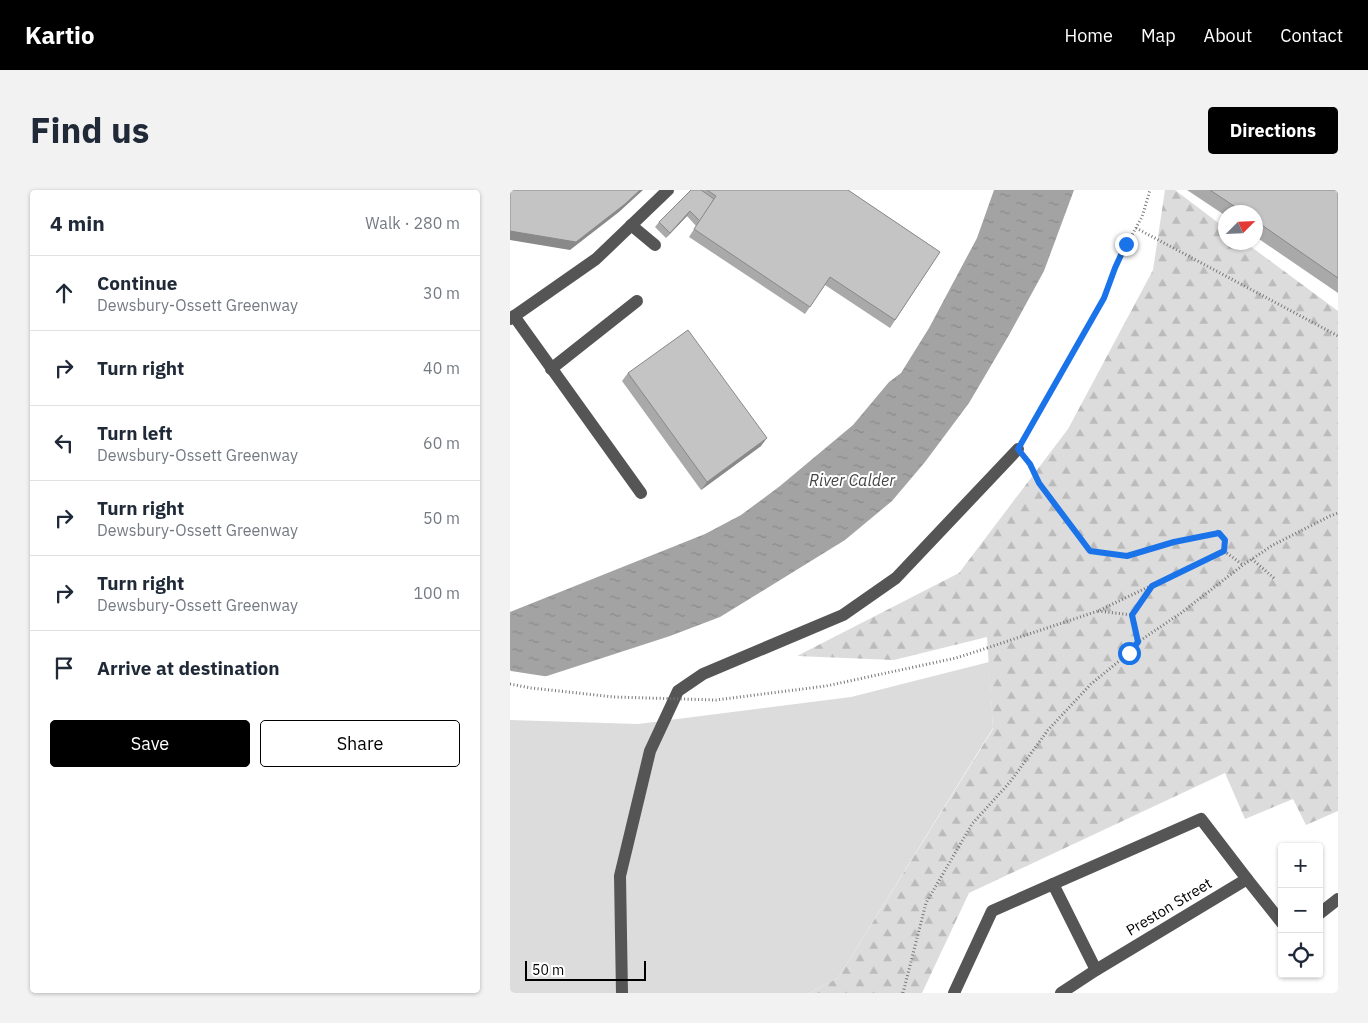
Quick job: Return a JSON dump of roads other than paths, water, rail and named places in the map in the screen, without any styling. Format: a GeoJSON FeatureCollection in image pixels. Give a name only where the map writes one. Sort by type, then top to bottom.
{"type":"FeatureCollection","features":[{"type":"Feature","properties":{"kind":"street"},"geometry":{"type":"LineString","coordinates":[[640,493],[512,317],[596,259],[668,190]]}},
{"type":"Feature","properties":{"kind":"street"},"geometry":{"type":"LineString","coordinates":[[631,225],[655,245]]}},
{"type":"Feature","properties":{"kind":"street"},"geometry":{"type":"LineString","coordinates":[[551,369],[637,301]]}},
{"type":"Feature","properties":{"kind":"street"},"geometry":{"type":"LineString","coordinates":[[622,993],[620,876],[650,751],[678,691],[703,674],[843,615],[896,578],[1018,449]]}},
{"type":"Feature","properties":{"kind":"street"},"geometry":{"type":"LineString","coordinates":[[954,993],[992,911],[1201,819],[1278,918]]}},
{"type":"Feature","properties":{"kind":"street","name":"Preston Street"},"geometry":{"type":"LineString","coordinates":[[1061,993],[1247,879]]}},
{"type":"Feature","properties":{"kind":"street"},"geometry":{"type":"LineString","coordinates":[[1053,884],[1096,970]]}},
{"type":"Feature","properties":{"kind":"street"},"geometry":{"type":"LineString","coordinates":[[1323,911],[1338,899]]}},
{"type":"Feature","properties":{"kind":"water","name":"River Calder"},"geometry":{"type":"Polygon","coordinates":[[[994,190],[1074,190],[1044,271],[1009,335],[969,403],[925,462],[892,501],[845,540],[720,617],[670,636],[510,688],[510,612],[705,534],[741,515],[780,486],[853,425],[889,382],[901,373],[929,328],[977,238],[994,190]]]}}]}
